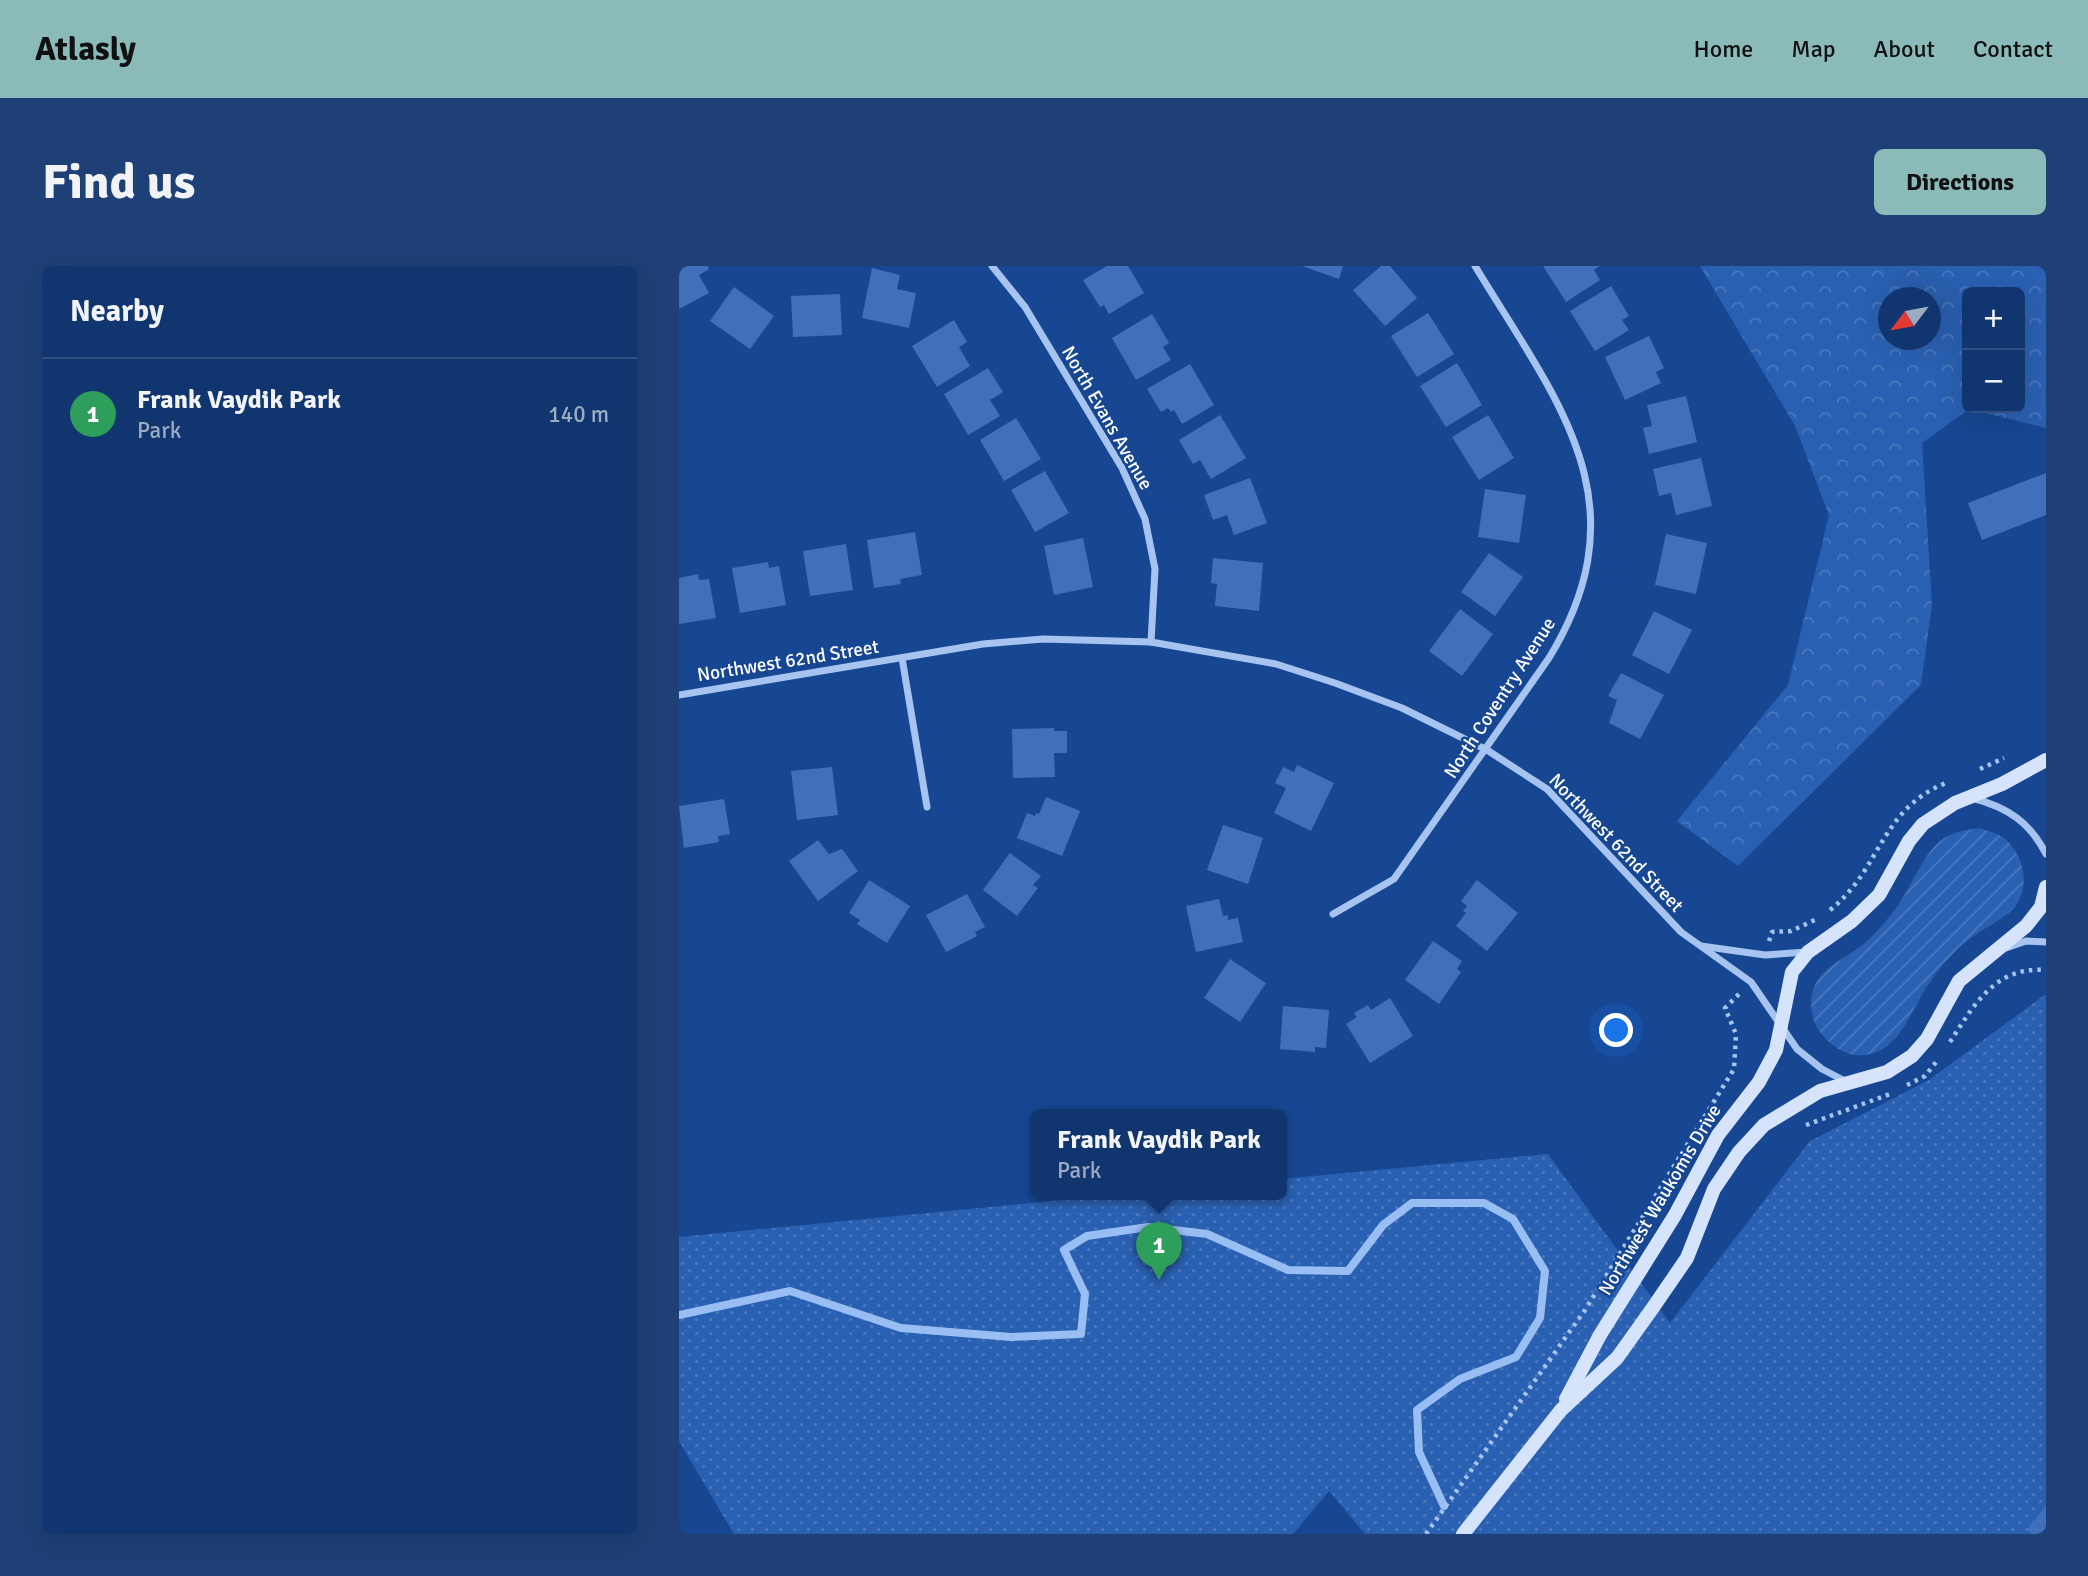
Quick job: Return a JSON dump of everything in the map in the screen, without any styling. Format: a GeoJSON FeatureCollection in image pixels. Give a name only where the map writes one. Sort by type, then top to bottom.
{"type":"FeatureCollection","features":[{"type":"Feature","properties":{"kind":"main road","name":"Northwest Waukomis Drive"},"geometry":{"type":"LineString","coordinates":[[1561,1410],[1600,1335],[1675,1215],[1718,1135],[1759,1082],[1776,1050],[1792,972],[1808,952],[1852,921],[1879,895],[1909,841],[1923,824],[1968,797],[2002,784],[2046,760]]}},
{"type":"Feature","properties":{"kind":"main road","name":"Northwest Waukomis Drive"},"geometry":{"type":"LineString","coordinates":[[1463,1534],[1561,1410],[1616,1358],[1652,1309],[1687,1258],[1714,1189],[1739,1152],[1764,1125],[1820,1091],[1887,1072],[1912,1056],[1927,1040],[1959,982],[2026,926],[2041,906],[2046,887]]}},
{"type":"Feature","properties":{"kind":"street","name":"North Evans Avenue"},"geometry":{"type":"LineString","coordinates":[[992,266],[1025,307],[1122,468],[1145,519],[1155,569],[1151,642]]}},
{"type":"Feature","properties":{"kind":"street","name":"North Coventry Avenue"},"geometry":{"type":"LineString","coordinates":[[1333,914],[1394,879],[1487,750],[1566,630],[1585,578],[1592,523],[1584,464],[1563,412],[1475,266]]}},
{"type":"Feature","properties":{"kind":"street","name":"Northwest 62nd Street"},"geometry":{"type":"LineString","coordinates":[[679,695],[983,644],[1043,639],[1151,642],[1276,664],[1335,682],[1402,708],[1487,750],[1547,789],[1660,912],[1700,946],[1751,982],[1797,1049],[1822,1069],[1845,1082]]}},
{"type":"Feature","properties":{"kind":"street","name":"Northwest 62nd Street"},"geometry":{"type":"LineString","coordinates":[[902,658],[927,807]]}},
{"type":"Feature","properties":{"kind":"street"},"geometry":{"type":"LineString","coordinates":[[1968,797],[1999,805],[2017,816],[2037,836],[2046,854]]}},
{"type":"Feature","properties":{"kind":"street"},"geometry":{"type":"LineString","coordinates":[[1992,953],[2026,941],[2046,942]]}},
{"type":"Feature","properties":{"kind":"street"},"geometry":{"type":"LineString","coordinates":[[1700,946],[1765,955],[1808,952]]}},
{"type":"Feature","properties":{"kind":"path"},"geometry":{"type":"LineString","coordinates":[[1971,773],[2006,757]]}},
{"type":"Feature","properties":{"kind":"path"},"geometry":{"type":"LineString","coordinates":[[1765,955],[1772,932],[1791,931],[1818,919],[1845,898],[1902,811],[1926,791],[1948,782]]}},
{"type":"Feature","properties":{"kind":"path"},"geometry":{"type":"LineString","coordinates":[[1426,1534],[1477,1466],[1585,1310],[1734,1069],[1736,1034],[1725,1008],[1751,982]]}},
{"type":"Feature","properties":{"kind":"green space"},"geometry":{"type":"Polygon","coordinates":[[[1700,266],[2046,266],[2046,428],[1985,413],[2025,413],[2025,287],[1962,287],[1963,413],[1922,443],[1932,605],[1921,685],[1738,866],[1677,821],[1788,685],[1829,515],[1795,426],[1700,266]]]}},
{"type":"Feature","properties":{"kind":"green space"},"geometry":{"type":"Polygon","coordinates":[[[1980,828],[2004,838],[2017,853],[2024,882],[2019,901],[2009,913],[1968,940],[1950,957],[1930,982],[1893,1041],[1870,1054],[1855,1055],[1835,1047],[1820,1032],[1813,1018],[1811,1002],[1817,981],[1830,967],[1865,943],[1880,927],[1900,903],[1928,855],[1940,841],[1954,833],[1980,828]]]}},
{"type":"Feature","properties":{"kind":"green space"},"geometry":{"type":"Polygon","coordinates":[[[2046,994],[2046,1534],[1365,1534],[1329,1491],[1293,1534],[734,1534],[679,1441],[679,1237],[1062,1200],[1287,1200],[1287,1179],[1548,1154],[1670,1323],[1810,1141],[1929,1080],[2046,994]]]}},
{"type":"Feature","properties":{"kind":"building"},"geometry":{"type":"Polygon","coordinates":[[[679,266],[708,266],[709,269],[699,275],[709,293],[679,309],[679,266]]]}},
{"type":"Feature","properties":{"kind":"building"},"geometry":{"type":"Polygon","coordinates":[[[1107,266],[1128,266],[1144,293],[1109,314],[1104,305],[1100,307],[1083,280],[1107,266]]]}},
{"type":"Feature","properties":{"kind":"building"},"geometry":{"type":"Polygon","coordinates":[[[1302,266],[1343,266],[1339,279],[1302,266]]]}},
{"type":"Feature","properties":{"kind":"building"},"geometry":{"type":"Polygon","coordinates":[[[1381,266],[1390,266],[1417,298],[1385,326],[1353,290],[1381,266]]]}},
{"type":"Feature","properties":{"kind":"building"},"geometry":{"type":"Polygon","coordinates":[[[1543,266],[1600,266],[1594,270],[1600,280],[1566,302],[1543,266]]]}},
{"type":"Feature","properties":{"kind":"building"},"geometry":{"type":"Polygon","coordinates":[[[872,268],[900,275],[897,289],[916,293],[909,328],[862,318],[872,268]]]}},
{"type":"Feature","properties":{"kind":"building"},"geometry":{"type":"Polygon","coordinates":[[[1611,286],[1629,316],[1622,320],[1629,330],[1595,351],[1570,311],[1611,286]]]}},
{"type":"Feature","properties":{"kind":"building"},"geometry":{"type":"Polygon","coordinates":[[[734,287],[774,316],[750,349],[710,321],[734,287]]]}},
{"type":"Feature","properties":{"kind":"building"},"geometry":{"type":"Polygon","coordinates":[[[840,294],[842,335],[793,337],[791,296],[840,294]]]}},
{"type":"Feature","properties":{"kind":"building"},"geometry":{"type":"Polygon","coordinates":[[[1428,313],[1454,354],[1417,377],[1391,336],[1428,313]]]}},
{"type":"Feature","properties":{"kind":"building"},"geometry":{"type":"Polygon","coordinates":[[[1152,314],[1169,343],[1163,347],[1171,360],[1136,380],[1112,338],[1152,314]]]}},
{"type":"Feature","properties":{"kind":"building"},"geometry":{"type":"Polygon","coordinates":[[[954,320],[967,342],[959,347],[970,366],[937,387],[912,346],[954,320]]]}},
{"type":"Feature","properties":{"kind":"building"},"geometry":{"type":"Polygon","coordinates":[[[1649,336],[1664,368],[1656,372],[1661,383],[1625,400],[1605,357],[1649,336]]]}},
{"type":"Feature","properties":{"kind":"building"},"geometry":{"type":"Polygon","coordinates":[[[1457,363],[1482,405],[1446,427],[1420,386],[1457,363]]]}},
{"type":"Feature","properties":{"kind":"building"},"geometry":{"type":"Polygon","coordinates":[[[1190,364],[1214,405],[1182,424],[1174,410],[1171,412],[1168,408],[1161,412],[1147,389],[1190,364]]]}},
{"type":"Feature","properties":{"kind":"building"},"geometry":{"type":"Polygon","coordinates":[[[988,368],[1003,392],[990,400],[1000,416],[968,435],[944,394],[988,368]]]}},
{"type":"Feature","properties":{"kind":"building"},"geometry":{"type":"Polygon","coordinates":[[[1686,396],[1697,442],[1649,454],[1643,428],[1652,426],[1647,405],[1686,396]]]}},
{"type":"Feature","properties":{"kind":"building"},"geometry":{"type":"Polygon","coordinates":[[[1220,415],[1246,458],[1211,479],[1200,460],[1193,464],[1179,440],[1220,415]]]}},
{"type":"Feature","properties":{"kind":"building"},"geometry":{"type":"Polygon","coordinates":[[[1488,415],[1514,458],[1479,480],[1452,437],[1488,415]]]}},
{"type":"Feature","properties":{"kind":"building"},"geometry":{"type":"Polygon","coordinates":[[[1016,418],[1041,459],[1004,481],[980,440],[1016,418]]]}},
{"type":"Feature","properties":{"kind":"building"},"geometry":{"type":"Polygon","coordinates":[[[1701,458],[1712,506],[1676,515],[1671,493],[1659,496],[1653,469],[1701,458]]]}},
{"type":"Feature","properties":{"kind":"building"},"geometry":{"type":"Polygon","coordinates":[[[1045,471],[1069,513],[1035,532],[1011,490],[1045,471]]]}},
{"type":"Feature","properties":{"kind":"building"},"geometry":{"type":"Polygon","coordinates":[[[2046,473],[2046,515],[1982,540],[1968,503],[2046,473]]]}},
{"type":"Feature","properties":{"kind":"building"},"geometry":{"type":"Polygon","coordinates":[[[1250,478],[1267,523],[1234,535],[1227,515],[1213,520],[1204,495],[1250,478]]]}},
{"type":"Feature","properties":{"kind":"building"},"geometry":{"type":"Polygon","coordinates":[[[1485,489],[1526,495],[1519,543],[1478,537],[1485,489]]]}},
{"type":"Feature","properties":{"kind":"building"},"geometry":{"type":"Polygon","coordinates":[[[915,532],[922,575],[900,579],[901,584],[874,588],[867,540],[915,532]]]}},
{"type":"Feature","properties":{"kind":"building"},"geometry":{"type":"Polygon","coordinates":[[[1666,534],[1707,543],[1696,594],[1655,585],[1666,534]]]}},
{"type":"Feature","properties":{"kind":"building"},"geometry":{"type":"Polygon","coordinates":[[[1083,538],[1093,587],[1054,595],[1044,546],[1083,538]]]}},
{"type":"Feature","properties":{"kind":"building"},"geometry":{"type":"Polygon","coordinates":[[[846,544],[853,590],[810,596],[803,551],[846,544]]]}},
{"type":"Feature","properties":{"kind":"building"},"geometry":{"type":"Polygon","coordinates":[[[1489,553],[1523,577],[1495,616],[1461,592],[1489,553]]]}},
{"type":"Feature","properties":{"kind":"building"},"geometry":{"type":"Polygon","coordinates":[[[1213,558],[1263,563],[1259,611],[1215,606],[1217,584],[1211,583],[1213,558]]]}},
{"type":"Feature","properties":{"kind":"building"},"geometry":{"type":"Polygon","coordinates":[[[768,562],[769,568],[779,566],[786,605],[740,613],[732,568],[768,562]]]}},
{"type":"Feature","properties":{"kind":"building"},"geometry":{"type":"Polygon","coordinates":[[[698,574],[699,580],[709,579],[716,618],[679,624],[679,578],[698,574]]]}},
{"type":"Feature","properties":{"kind":"building"},"geometry":{"type":"Polygon","coordinates":[[[1460,609],[1493,634],[1462,676],[1429,651],[1460,609]]]}},
{"type":"Feature","properties":{"kind":"building"},"geometry":{"type":"Polygon","coordinates":[[[1654,611],[1692,630],[1669,674],[1632,655],[1654,611]]]}},
{"type":"Feature","properties":{"kind":"building"},"geometry":{"type":"Polygon","coordinates":[[[1621,673],[1664,695],[1640,739],[1609,723],[1617,700],[1608,696],[1621,673]]]}},
{"type":"Feature","properties":{"kind":"building"},"geometry":{"type":"Polygon","coordinates":[[[1054,728],[1054,731],[1067,731],[1067,753],[1054,753],[1055,777],[1013,778],[1012,729],[1054,728]]]}},
{"type":"Feature","properties":{"kind":"building"},"geometry":{"type":"Polygon","coordinates":[[[1297,765],[1334,783],[1311,831],[1274,813],[1286,788],[1275,783],[1283,767],[1294,772],[1297,765]]]}},
{"type":"Feature","properties":{"kind":"building"},"geometry":{"type":"Polygon","coordinates":[[[832,767],[838,815],[797,820],[791,771],[832,767]]]}},
{"type":"Feature","properties":{"kind":"building"},"geometry":{"type":"Polygon","coordinates":[[[1046,797],[1080,811],[1062,856],[1017,838],[1027,813],[1035,816],[1036,813],[1039,814],[1046,797]]]}},
{"type":"Feature","properties":{"kind":"building"},"geometry":{"type":"Polygon","coordinates":[[[724,799],[730,834],[718,836],[719,842],[684,848],[679,806],[724,799]]]}},
{"type":"Feature","properties":{"kind":"building"},"geometry":{"type":"Polygon","coordinates":[[[1223,825],[1263,838],[1248,884],[1207,870],[1223,825]]]}},
{"type":"Feature","properties":{"kind":"building"},"geometry":{"type":"Polygon","coordinates":[[[818,840],[829,854],[842,849],[858,871],[818,901],[789,861],[818,840]]]}},
{"type":"Feature","properties":{"kind":"building"},"geometry":{"type":"Polygon","coordinates":[[[1010,853],[1041,876],[1033,885],[1038,888],[1017,916],[983,890],[1010,853]]]}},
{"type":"Feature","properties":{"kind":"building"},"geometry":{"type":"Polygon","coordinates":[[[869,880],[910,906],[887,943],[857,924],[860,920],[849,913],[869,880]]]}},
{"type":"Feature","properties":{"kind":"building"},"geometry":{"type":"Polygon","coordinates":[[[1477,880],[1518,913],[1487,951],[1456,926],[1466,913],[1463,911],[1467,906],[1461,901],[1477,880]]]}},
{"type":"Feature","properties":{"kind":"building"},"geometry":{"type":"Polygon","coordinates":[[[967,894],[985,927],[975,932],[977,936],[946,952],[926,915],[967,894]]]}},
{"type":"Feature","properties":{"kind":"building"},"geometry":{"type":"Polygon","coordinates":[[[1219,899],[1223,916],[1228,915],[1228,920],[1238,918],[1243,942],[1196,952],[1186,906],[1219,899]]]}},
{"type":"Feature","properties":{"kind":"building"},"geometry":{"type":"Polygon","coordinates":[[[1433,941],[1462,961],[1457,969],[1461,972],[1439,1004],[1405,980],[1433,941]]]}},
{"type":"Feature","properties":{"kind":"building"},"geometry":{"type":"Polygon","coordinates":[[[1230,959],[1266,983],[1240,1022],[1204,998],[1230,959]]]}},
{"type":"Feature","properties":{"kind":"building"},"geometry":{"type":"Polygon","coordinates":[[[1390,998],[1413,1036],[1370,1063],[1346,1024],[1357,1017],[1354,1013],[1368,1005],[1371,1010],[1390,998]]]}},
{"type":"Feature","properties":{"kind":"building"},"geometry":{"type":"Polygon","coordinates":[[[1283,1006],[1329,1010],[1326,1048],[1315,1047],[1315,1052],[1280,1049],[1283,1006]]]}},
{"type":"Feature","properties":{"kind":"building"},"geometry":{"type":"Polygon","coordinates":[[[2046,1505],[2046,1534],[2032,1534],[2027,1530],[2046,1505]]]}},
{"type":"Feature","properties":{"kind":"waterway"},"geometry":{"type":"LineString","coordinates":[[679,1315],[790,1291],[901,1328],[1011,1337],[1081,1334],[1085,1294],[1064,1250],[1087,1236],[1148,1227],[1207,1234],[1288,1270],[1348,1271],[1383,1225],[1412,1203],[1484,1203],[1513,1219],[1545,1271],[1540,1318],[1516,1357],[1460,1379],[1417,1410],[1419,1452],[1444,1506]]}},
{"type":"Feature","properties":{"kind":"place","name":"Frank Vaydik Park"},"geometry":{"type":"Point","coordinates":[1159,1280]}}]}
